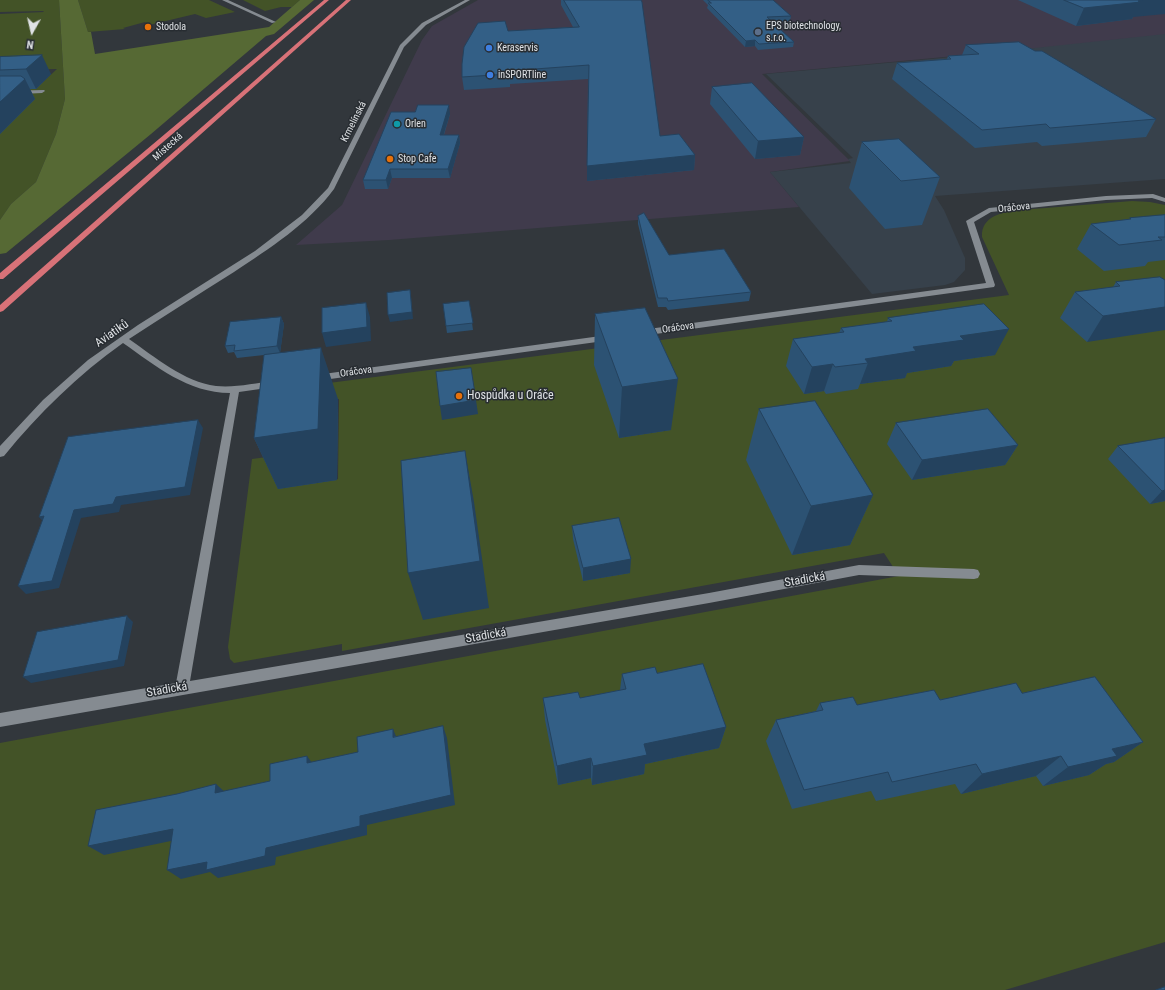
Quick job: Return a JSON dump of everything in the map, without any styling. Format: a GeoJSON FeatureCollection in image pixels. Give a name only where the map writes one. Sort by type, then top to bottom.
{"type":"FeatureCollection","features":[{"type":"Feature","properties":{"kind":"highway","name":"Místecká"},"geometry":{"type":"LineString","coordinates":[[0,277],[327,0]]}},
{"type":"Feature","properties":{"kind":"highway","name":"Místecká"},"geometry":{"type":"LineString","coordinates":[[0,309],[349,0]]}},
{"type":"Feature","properties":{"kind":"street"},"geometry":{"type":"LineString","coordinates":[[224,0],[274,22]]}},
{"type":"Feature","properties":{"kind":"street","name":"Krmelínská"},"geometry":{"type":"LineString","coordinates":[[254,254],[304,217],[331,189],[402,46],[424,24],[468,0]]}},
{"type":"Feature","properties":{"kind":"street"},"geometry":{"type":"LineString","coordinates":[[0,93],[42,91]]}},
{"type":"Feature","properties":{"kind":"street","name":"Oráčova"},"geometry":{"type":"LineString","coordinates":[[635,334],[991,285],[970,221],[989,210],[1106,198],[1153,196],[1165,200]]}},
{"type":"Feature","properties":{"kind":"street","name":"Aviatiků"},"geometry":{"type":"LineString","coordinates":[[0,453],[41,408],[77,374],[124,340],[254,254]]}},
{"type":"Feature","properties":{"kind":"street","name":"Oráčova"},"geometry":{"type":"LineString","coordinates":[[306,379],[619,336]]}},
{"type":"Feature","properties":{"kind":"street"},"geometry":{"type":"LineString","coordinates":[[124,340],[197,385],[216,389],[235,389],[282,382]]}},
{"type":"Feature","properties":{"kind":"street"},"geometry":{"type":"LineString","coordinates":[[182,687],[235,389]]}},
{"type":"Feature","properties":{"kind":"street","name":"Stadická"},"geometry":{"type":"LineString","coordinates":[[0,720],[182,687],[694,600],[859,570],[974,574]]}},
{"type":"Feature","properties":{"kind":"shaded area"},"geometry":{"type":"Polygon","coordinates":[[[478,0],[1165,0],[1165,35],[762,74],[850,161],[770,172],[799,207],[389,240],[296,245],[342,205],[422,40],[432,26],[478,0]]]}},
{"type":"Feature","properties":{"kind":"shaded area"},"geometry":{"type":"Polygon","coordinates":[[[1165,34],[1165,179],[935,196],[944,210],[965,258],[965,270],[954,282],[945,285],[872,294],[770,172],[851,163],[848,159],[853,158],[766,74],[942,58],[1165,34]]]}},
{"type":"Feature","properties":{"kind":"green space"},"geometry":{"type":"Polygon","coordinates":[[[0,0],[59,0],[65,99],[56,134],[36,182],[11,204],[0,220],[0,85],[42,83],[57,69],[0,70],[0,14],[44,12],[0,12],[0,0]]]}},
{"type":"Feature","properties":{"kind":"green space"},"geometry":{"type":"Polygon","coordinates":[[[59,0],[78,0],[88,32],[91,32],[95,54],[269,27],[300,0],[314,0],[274,34],[266,36],[151,134],[6,253],[0,254],[0,220],[11,204],[36,182],[56,134],[65,99],[59,0]]]}},
{"type":"Feature","properties":{"kind":"green space"},"geometry":{"type":"Polygon","coordinates":[[[78,0],[209,0],[235,12],[206,18],[195,14],[149,25],[145,22],[123,28],[125,29],[88,32],[78,0]]]}},
{"type":"Feature","properties":{"kind":"green space"},"geometry":{"type":"Polygon","coordinates":[[[243,0],[300,0],[292,7],[281,7],[265,11],[243,0]]]}},
{"type":"Feature","properties":{"kind":"green space"},"geometry":{"type":"Polygon","coordinates":[[[1132,201],[1165,205],[1165,942],[1005,990],[0,990],[0,743],[899,576],[884,553],[342,651],[342,644],[234,663],[230,659],[228,647],[252,459],[282,455],[279,488],[338,479],[339,399],[286,406],[290,388],[1009,295],[982,237],[985,224],[989,219],[1014,211],[1132,201]]]}},
{"type":"Feature","properties":{"kind":"building"},"geometry":{"type":"Polygon","coordinates":[[[564,0],[641,0],[660,136],[679,134],[695,155],[587,166],[589,65],[508,71],[509,74],[462,77],[464,47],[478,23],[505,21],[508,31],[579,27],[564,0]]]}},
{"type":"Feature","properties":{"kind":"building"},"geometry":{"type":"Polygon","coordinates":[[[708,0],[773,0],[791,16],[767,17],[794,42],[759,44],[755,40],[746,41],[708,3],[711,3],[708,0]]]}},
{"type":"Feature","properties":{"kind":"building"},"geometry":{"type":"Polygon","coordinates":[[[1064,0],[1143,0],[1138,1],[1141,2],[1084,8],[1064,0]]]}},
{"type":"Feature","properties":{"kind":"building"},"geometry":{"type":"Polygon","coordinates":[[[1019,42],[1035,51],[1042,51],[1156,119],[1050,128],[1046,124],[982,130],[897,63],[951,59],[948,56],[979,54],[966,45],[1019,42]]]}},
{"type":"Feature","properties":{"kind":"building"},"geometry":{"type":"Polygon","coordinates":[[[42,55],[26,69],[0,70],[0,57],[42,55]]]}},
{"type":"Feature","properties":{"kind":"building"},"geometry":{"type":"Polygon","coordinates":[[[0,76],[21,76],[25,79],[0,102],[0,76]]]}},
{"type":"Feature","properties":{"kind":"building"},"geometry":{"type":"Polygon","coordinates":[[[752,83],[804,137],[758,141],[712,87],[752,83]]]}},
{"type":"Feature","properties":{"kind":"building"},"geometry":{"type":"Polygon","coordinates":[[[418,105],[449,105],[440,135],[459,135],[448,169],[390,169],[386,180],[363,180],[391,112],[415,112],[418,105]]]}},
{"type":"Feature","properties":{"kind":"building"},"geometry":{"type":"Polygon","coordinates":[[[899,139],[940,177],[901,181],[862,142],[899,139]]]}},
{"type":"Feature","properties":{"kind":"building"},"geometry":{"type":"Polygon","coordinates":[[[644,213],[669,255],[724,249],[751,292],[668,301],[667,298],[658,298],[638,216],[644,213]]]}},
{"type":"Feature","properties":{"kind":"building"},"geometry":{"type":"Polygon","coordinates":[[[1165,215],[1165,237],[1158,237],[1162,240],[1119,245],[1091,224],[1131,219],[1130,218],[1165,215]]]}},
{"type":"Feature","properties":{"kind":"building"},"geometry":{"type":"Polygon","coordinates":[[[1160,277],[1165,280],[1165,307],[1103,316],[1075,292],[1120,286],[1116,282],[1160,277]]]}},
{"type":"Feature","properties":{"kind":"building"},"geometry":{"type":"Polygon","coordinates":[[[410,290],[412,312],[388,315],[387,293],[410,290]]]}},
{"type":"Feature","properties":{"kind":"building"},"geometry":{"type":"Polygon","coordinates":[[[469,301],[473,323],[446,326],[443,304],[469,301]]]}},
{"type":"Feature","properties":{"kind":"building"},"geometry":{"type":"Polygon","coordinates":[[[366,303],[367,327],[322,333],[322,308],[366,303]]]}},
{"type":"Feature","properties":{"kind":"building"},"geometry":{"type":"Polygon","coordinates":[[[984,304],[1009,329],[960,336],[964,340],[913,347],[916,351],[865,359],[868,363],[835,367],[833,364],[812,367],[793,339],[844,332],[841,328],[892,321],[888,318],[984,304]]]}},
{"type":"Feature","properties":{"kind":"building"},"geometry":{"type":"Polygon","coordinates":[[[645,308],[678,379],[622,387],[595,314],[645,308]]]}},
{"type":"Feature","properties":{"kind":"building"},"geometry":{"type":"Polygon","coordinates":[[[281,317],[277,346],[234,351],[235,345],[225,346],[230,322],[281,317]]]}},
{"type":"Feature","properties":{"kind":"building"},"geometry":{"type":"Polygon","coordinates":[[[321,348],[318,429],[254,438],[264,355],[321,348]]]}},
{"type":"Feature","properties":{"kind":"building"},"geometry":{"type":"Polygon","coordinates":[[[471,368],[476,400],[440,406],[436,372],[471,368]]]}},
{"type":"Feature","properties":{"kind":"building"},"geometry":{"type":"Polygon","coordinates":[[[815,401],[873,495],[811,506],[759,409],[815,401]]]}},
{"type":"Feature","properties":{"kind":"building"},"geometry":{"type":"Polygon","coordinates":[[[988,409],[1018,445],[922,460],[896,423],[988,409]]]}},
{"type":"Feature","properties":{"kind":"building"},"geometry":{"type":"Polygon","coordinates":[[[198,420],[185,487],[116,497],[113,504],[74,510],[52,581],[18,586],[44,516],[39,517],[68,437],[198,420]]]}},
{"type":"Feature","properties":{"kind":"building"},"geometry":{"type":"Polygon","coordinates":[[[1165,438],[1165,490],[1162,491],[1118,446],[1165,438]]]}},
{"type":"Feature","properties":{"kind":"building"},"geometry":{"type":"Polygon","coordinates":[[[465,451],[480,561],[408,573],[401,461],[465,451]]]}},
{"type":"Feature","properties":{"kind":"building"},"geometry":{"type":"Polygon","coordinates":[[[619,518],[631,559],[583,568],[572,526],[619,518]]]}},
{"type":"Feature","properties":{"kind":"building"},"geometry":{"type":"Polygon","coordinates":[[[127,616],[118,660],[23,677],[37,632],[127,616]]]}},
{"type":"Feature","properties":{"kind":"building"},"geometry":{"type":"Polygon","coordinates":[[[703,664],[726,727],[644,744],[647,755],[593,766],[591,758],[557,766],[543,698],[578,692],[580,698],[626,689],[622,674],[655,667],[657,673],[703,664]]]}},
{"type":"Feature","properties":{"kind":"building"},"geometry":{"type":"Polygon","coordinates":[[[1095,677],[1143,742],[1112,749],[1117,756],[1068,767],[1061,756],[982,774],[976,764],[892,782],[888,772],[804,790],[776,720],[823,710],[820,703],[853,697],[857,705],[934,690],[940,700],[1016,683],[1022,693],[1095,677]]]}},
{"type":"Feature","properties":{"kind":"building"},"geometry":{"type":"Polygon","coordinates":[[[443,726],[451,795],[360,816],[360,826],[266,848],[265,856],[206,870],[207,862],[167,870],[173,829],[88,846],[96,810],[177,794],[216,784],[215,793],[270,781],[270,764],[307,756],[307,763],[358,752],[357,737],[393,729],[393,737],[443,726]]]}},
{"type":"Feature","properties":{"kind":"building"},"geometry":{"type":"Polygon","coordinates":[[[1165,987],[1165,990],[1156,990],[1165,987]]]}},
{"type":"Feature","properties":{"kind":"place","name":"Stodola"},"geometry":{"type":"Point","coordinates":[148,27]}},
{"type":"Feature","properties":{"kind":"place","name":"EPS biotechnology, s.r.o."},"geometry":{"type":"Point","coordinates":[758,32]}},
{"type":"Feature","properties":{"kind":"place","name":"Keraservis"},"geometry":{"type":"Point","coordinates":[489,48]}},
{"type":"Feature","properties":{"kind":"place","name":"inSPORTline"},"geometry":{"type":"Point","coordinates":[490,75]}},
{"type":"Feature","properties":{"kind":"place","name":"Orlen"},"geometry":{"type":"Point","coordinates":[397,124]}},
{"type":"Feature","properties":{"kind":"place","name":"Stop Cafe"},"geometry":{"type":"Point","coordinates":[390,159]}},
{"type":"Feature","properties":{"kind":"place","name":"Hospůdka u Oráče"},"geometry":{"type":"Point","coordinates":[459,396]}}]}
